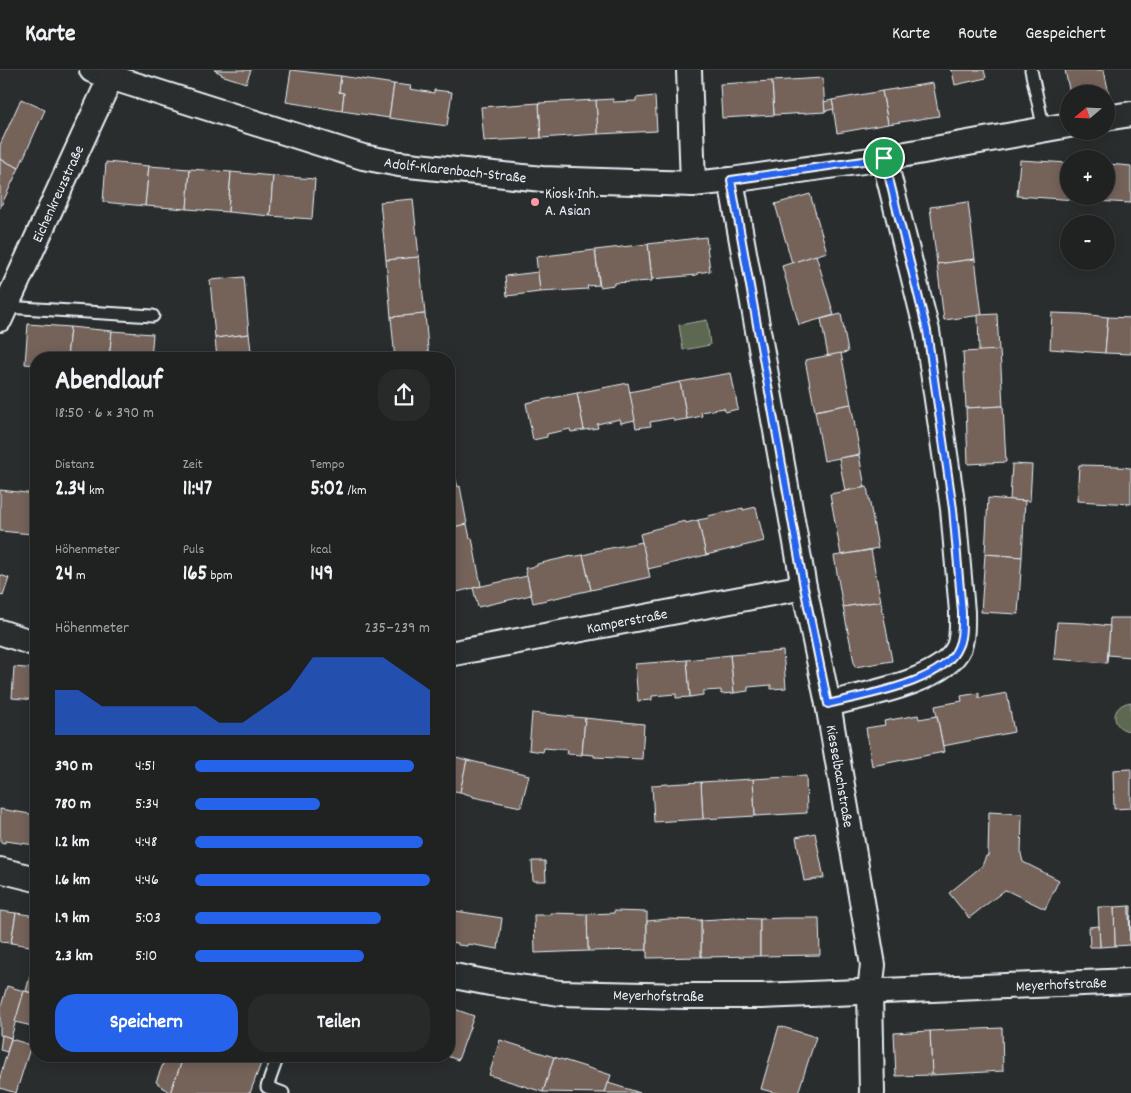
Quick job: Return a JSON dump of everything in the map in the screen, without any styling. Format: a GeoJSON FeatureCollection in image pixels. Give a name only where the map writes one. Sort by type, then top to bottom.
{"type":"FeatureCollection","features":[{"type":"Feature","properties":{"kind":"street"},"geometry":{"type":"LineString","coordinates":[[689,70],[692,184]]}},
{"type":"Feature","properties":{"kind":"street","name":"Adolf-Klarenbach-Straße"},"geometry":{"type":"LineString","coordinates":[[105,72],[363,156],[398,164],[542,179],[692,184],[884,158],[1060,127]]}},
{"type":"Feature","properties":{"kind":"street","name":"Eichenkreuzstraße"},"geometry":{"type":"LineString","coordinates":[[3,313],[105,72]]}},
{"type":"Feature","properties":{"kind":"street"},"geometry":{"type":"LineString","coordinates":[[1115,117],[1131,114]]}},
{"type":"Feature","properties":{"kind":"street"},"geometry":{"type":"LineString","coordinates":[[828,704],[916,681],[941,668],[950,660],[959,646],[962,627],[953,509],[927,331],[884,158]]}},
{"type":"Feature","properties":{"kind":"street","name":"Kiesselbachstraße"},"geometry":{"type":"LineString","coordinates":[[731,180],[804,587],[828,704],[873,965],[870,991]]}},
{"type":"Feature","properties":{"kind":"street","name":"Kamperstraße"},"geometry":{"type":"LineString","coordinates":[[455,653],[804,587]]}},
{"type":"Feature","properties":{"kind":"street"},"geometry":{"type":"LineString","coordinates":[[0,632],[30,642]]}},
{"type":"Feature","properties":{"kind":"street"},"geometry":{"type":"LineString","coordinates":[[0,870],[30,878]]}},
{"type":"Feature","properties":{"kind":"street","name":"Meyerhofstraße"},"geometry":{"type":"LineString","coordinates":[[455,976],[490,983],[573,994],[761,996],[1131,981]]}},
{"type":"Feature","properties":{"kind":"street"},"geometry":{"type":"LineString","coordinates":[[870,991],[872,1093]]}},
{"type":"Feature","properties":{"kind":"lane"},"geometry":{"type":"LineString","coordinates":[[1030,70],[1044,130]]}},
{"type":"Feature","properties":{"kind":"lane"},"geometry":{"type":"LineString","coordinates":[[3,313],[153,316]]}},
{"type":"Feature","properties":{"kind":"lane"},"geometry":{"type":"LineString","coordinates":[[276,1062],[267,1087],[283,1093]]}},
{"type":"Feature","properties":{"kind":"green space"},"geometry":{"type":"Polygon","coordinates":[[[707,320],[710,345],[683,350],[679,325],[707,320]]]}},
{"type":"Feature","properties":{"kind":"green space"},"geometry":{"type":"Polygon","coordinates":[[[1131,702],[1131,731],[1124,730],[1119,726],[1115,717],[1119,708],[1131,702]]]}},
{"type":"Feature","properties":{"kind":"building"},"geometry":{"type":"Polygon","coordinates":[[[214,70],[251,70],[246,83],[221,75],[214,70]]]}},
{"type":"Feature","properties":{"kind":"building"},"geometry":{"type":"Polygon","coordinates":[[[291,70],[341,76],[339,92],[344,93],[342,111],[286,102],[291,70]]]}},
{"type":"Feature","properties":{"kind":"building"},"geometry":{"type":"Polygon","coordinates":[[[950,70],[984,70],[986,78],[955,85],[952,71],[950,70]]]}},
{"type":"Feature","properties":{"kind":"building"},"geometry":{"type":"Polygon","coordinates":[[[1065,70],[1104,70],[1107,85],[1068,85],[1065,70]]]}},
{"type":"Feature","properties":{"kind":"building"},"geometry":{"type":"Polygon","coordinates":[[[341,76],[394,84],[389,118],[342,111],[344,93],[339,92],[341,76]]]}},
{"type":"Feature","properties":{"kind":"building"},"geometry":{"type":"Polygon","coordinates":[[[823,78],[825,112],[774,115],[772,81],[823,78]]]}},
{"type":"Feature","properties":{"kind":"building"},"geometry":{"type":"Polygon","coordinates":[[[772,81],[774,115],[722,118],[720,84],[772,81]]]}},
{"type":"Feature","properties":{"kind":"building"},"geometry":{"type":"Polygon","coordinates":[[[933,83],[939,116],[888,124],[882,91],[933,83]]]}},
{"type":"Feature","properties":{"kind":"building"},"geometry":{"type":"Polygon","coordinates":[[[394,84],[411,86],[410,89],[434,93],[434,90],[452,92],[447,126],[389,118],[394,84]]]}},
{"type":"Feature","properties":{"kind":"building"},"geometry":{"type":"Polygon","coordinates":[[[882,91],[888,124],[837,133],[832,100],[882,91]]]}},
{"type":"Feature","properties":{"kind":"building"},"geometry":{"type":"Polygon","coordinates":[[[655,96],[657,131],[598,134],[596,100],[613,99],[613,102],[636,101],[636,98],[655,96]]]}},
{"type":"Feature","properties":{"kind":"building"},"geometry":{"type":"Polygon","coordinates":[[[21,99],[45,110],[19,168],[0,159],[0,145],[21,99]]]}},
{"type":"Feature","properties":{"kind":"building"},"geometry":{"type":"Polygon","coordinates":[[[596,100],[598,134],[541,138],[539,103],[596,100]]]}},
{"type":"Feature","properties":{"kind":"building"},"geometry":{"type":"Polygon","coordinates":[[[832,100],[834,109],[825,111],[824,102],[832,100]]]}},
{"type":"Feature","properties":{"kind":"building"},"geometry":{"type":"Polygon","coordinates":[[[539,103],[541,138],[484,141],[481,107],[539,103]]]}},
{"type":"Feature","properties":{"kind":"building"},"geometry":{"type":"Polygon","coordinates":[[[0,159],[19,168],[0,208],[0,159]]]}},
{"type":"Feature","properties":{"kind":"building"},"geometry":{"type":"Polygon","coordinates":[[[1020,160],[1060,162],[1060,199],[1017,196],[1020,160]]]}},
{"type":"Feature","properties":{"kind":"building"},"geometry":{"type":"Polygon","coordinates":[[[106,162],[149,166],[145,206],[103,202],[106,162]]]}},
{"type":"Feature","properties":{"kind":"building"},"geometry":{"type":"Polygon","coordinates":[[[1115,165],[1131,166],[1131,203],[1115,202],[1115,165]]]}},
{"type":"Feature","properties":{"kind":"building"},"geometry":{"type":"Polygon","coordinates":[[[149,166],[190,169],[187,209],[145,206],[149,166]]]}},
{"type":"Feature","properties":{"kind":"building"},"geometry":{"type":"Polygon","coordinates":[[[190,169],[231,172],[228,212],[187,209],[190,169]]]}},
{"type":"Feature","properties":{"kind":"building"},"geometry":{"type":"Polygon","coordinates":[[[231,172],[273,176],[270,216],[228,212],[231,172]]]}},
{"type":"Feature","properties":{"kind":"building"},"geometry":{"type":"Polygon","coordinates":[[[273,176],[315,179],[312,219],[270,216],[273,176]]]}},
{"type":"Feature","properties":{"kind":"building"},"geometry":{"type":"Polygon","coordinates":[[[810,194],[827,252],[792,263],[775,204],[810,194]]]}},
{"type":"Feature","properties":{"kind":"building"},"geometry":{"type":"Polygon","coordinates":[[[413,199],[419,257],[386,260],[380,202],[413,199]]]}},
{"type":"Feature","properties":{"kind":"building"},"geometry":{"type":"Polygon","coordinates":[[[968,202],[975,259],[937,264],[930,207],[968,202]]]}},
{"type":"Feature","properties":{"kind":"building"},"geometry":{"type":"Polygon","coordinates":[[[706,237],[710,271],[697,273],[697,275],[652,279],[648,244],[706,237]]]}},
{"type":"Feature","properties":{"kind":"building"},"geometry":{"type":"Polygon","coordinates":[[[648,244],[652,281],[614,283],[614,285],[600,287],[595,250],[648,244]]]}},
{"type":"Feature","properties":{"kind":"building"},"geometry":{"type":"Polygon","coordinates":[[[595,250],[599,285],[587,286],[588,289],[540,292],[536,257],[595,250]]]}},
{"type":"Feature","properties":{"kind":"building"},"geometry":{"type":"Polygon","coordinates":[[[816,255],[834,315],[799,325],[782,266],[816,255]]]}},
{"type":"Feature","properties":{"kind":"building"},"geometry":{"type":"Polygon","coordinates":[[[419,257],[425,314],[391,317],[386,260],[419,257]]]}},
{"type":"Feature","properties":{"kind":"building"},"geometry":{"type":"Polygon","coordinates":[[[975,259],[982,315],[944,320],[937,264],[975,259]]]}},
{"type":"Feature","properties":{"kind":"building"},"geometry":{"type":"Polygon","coordinates":[[[538,272],[540,292],[507,296],[505,276],[538,272]]]}},
{"type":"Feature","properties":{"kind":"building"},"geometry":{"type":"Polygon","coordinates":[[[244,277],[249,334],[215,338],[210,280],[244,277]]]}},
{"type":"Feature","properties":{"kind":"building"},"geometry":{"type":"Polygon","coordinates":[[[1052,313],[1108,317],[1105,353],[1050,349],[1052,313]]]}},
{"type":"Feature","properties":{"kind":"building"},"geometry":{"type":"Polygon","coordinates":[[[425,314],[428,352],[394,352],[391,317],[425,314]]]}},
{"type":"Feature","properties":{"kind":"building"},"geometry":{"type":"Polygon","coordinates":[[[841,314],[848,352],[828,356],[821,319],[841,314]]]}},
{"type":"Feature","properties":{"kind":"building"},"geometry":{"type":"Polygon","coordinates":[[[997,314],[999,351],[979,352],[978,315],[997,314]]]}},
{"type":"Feature","properties":{"kind":"building"},"geometry":{"type":"Polygon","coordinates":[[[1108,317],[1131,318],[1131,354],[1105,353],[1108,317]]]}},
{"type":"Feature","properties":{"kind":"building"},"geometry":{"type":"Polygon","coordinates":[[[28,324],[70,327],[68,352],[30,352],[30,364],[25,364],[28,324]]]}},
{"type":"Feature","properties":{"kind":"building"},"geometry":{"type":"Polygon","coordinates":[[[70,327],[112,331],[110,352],[68,352],[70,327]]]}},
{"type":"Feature","properties":{"kind":"building"},"geometry":{"type":"Polygon","coordinates":[[[112,331],[153,334],[152,352],[110,352],[112,331]]]}},
{"type":"Feature","properties":{"kind":"building"},"geometry":{"type":"Polygon","coordinates":[[[249,334],[251,352],[216,352],[215,338],[249,334]]]}},
{"type":"Feature","properties":{"kind":"building"},"geometry":{"type":"Polygon","coordinates":[[[1000,350],[1003,406],[966,408],[963,352],[1000,350]]]}},
{"type":"Feature","properties":{"kind":"building"},"geometry":{"type":"Polygon","coordinates":[[[841,353],[851,404],[815,411],[805,360],[841,353]]]}},
{"type":"Feature","properties":{"kind":"building"},"geometry":{"type":"Polygon","coordinates":[[[731,373],[738,409],[725,412],[724,408],[701,412],[702,416],[687,419],[680,382],[731,373]]]}},
{"type":"Feature","properties":{"kind":"building"},"geometry":{"type":"Polygon","coordinates":[[[680,382],[687,419],[674,421],[673,418],[650,422],[651,426],[636,428],[629,392],[680,382]]]}},
{"type":"Feature","properties":{"kind":"building"},"geometry":{"type":"Polygon","coordinates":[[[628,383],[635,420],[621,423],[620,419],[597,424],[598,428],[584,430],[577,393],[628,383]]]}},
{"type":"Feature","properties":{"kind":"building"},"geometry":{"type":"Polygon","coordinates":[[[577,393],[584,430],[571,432],[570,429],[547,434],[547,437],[533,440],[526,403],[577,393]]]}},
{"type":"Feature","properties":{"kind":"building"},"geometry":{"type":"Polygon","coordinates":[[[851,404],[860,454],[824,461],[815,411],[851,404]]]}},
{"type":"Feature","properties":{"kind":"building"},"geometry":{"type":"Polygon","coordinates":[[[1003,406],[1006,462],[968,464],[966,408],[1003,406]]]}},
{"type":"Feature","properties":{"kind":"building"},"geometry":{"type":"Polygon","coordinates":[[[859,455],[865,487],[845,491],[839,458],[859,455]]]}},
{"type":"Feature","properties":{"kind":"building"},"geometry":{"type":"Polygon","coordinates":[[[1012,464],[1032,465],[1030,501],[1010,500],[1012,464]]]}},
{"type":"Feature","properties":{"kind":"building"},"geometry":{"type":"Polygon","coordinates":[[[1079,465],[1131,468],[1131,504],[1077,501],[1079,465]]]}},
{"type":"Feature","properties":{"kind":"building"},"geometry":{"type":"Polygon","coordinates":[[[455,476],[458,487],[460,486],[467,524],[455,527],[455,476]]]}},
{"type":"Feature","properties":{"kind":"building"},"geometry":{"type":"Polygon","coordinates":[[[867,487],[878,548],[841,555],[830,494],[867,487]]]}},
{"type":"Feature","properties":{"kind":"building"},"geometry":{"type":"Polygon","coordinates":[[[0,490],[30,493],[30,534],[0,531],[0,490]]]}},
{"type":"Feature","properties":{"kind":"building"},"geometry":{"type":"Polygon","coordinates":[[[988,498],[1025,501],[1022,557],[985,554],[988,498]]]}},
{"type":"Feature","properties":{"kind":"building"},"geometry":{"type":"Polygon","coordinates":[[[756,507],[764,541],[706,555],[698,520],[743,508],[743,510],[756,507]]]}},
{"type":"Feature","properties":{"kind":"building"},"geometry":{"type":"Polygon","coordinates":[[[698,520],[706,555],[648,569],[640,534],[685,521],[686,523],[698,520]]]}},
{"type":"Feature","properties":{"kind":"building"},"geometry":{"type":"Polygon","coordinates":[[[467,524],[470,538],[472,538],[481,586],[455,592],[455,527],[467,524]]]}},
{"type":"Feature","properties":{"kind":"building"},"geometry":{"type":"Polygon","coordinates":[[[642,542],[650,577],[591,590],[583,555],[642,542]]]}},
{"type":"Feature","properties":{"kind":"building"},"geometry":{"type":"Polygon","coordinates":[[[871,550],[881,601],[843,607],[834,556],[871,550]]]}},
{"type":"Feature","properties":{"kind":"building"},"geometry":{"type":"Polygon","coordinates":[[[985,554],[1022,557],[1018,614],[981,612],[985,554]]]}},
{"type":"Feature","properties":{"kind":"building"},"geometry":{"type":"Polygon","coordinates":[[[583,555],[591,590],[533,603],[525,568],[583,555]]]}},
{"type":"Feature","properties":{"kind":"building"},"geometry":{"type":"Polygon","coordinates":[[[0,575],[9,578],[3,596],[0,595],[0,575]]]}},
{"type":"Feature","properties":{"kind":"building"},"geometry":{"type":"Polygon","coordinates":[[[527,576],[531,595],[478,607],[473,588],[527,576]]]}},
{"type":"Feature","properties":{"kind":"building"},"geometry":{"type":"Polygon","coordinates":[[[881,601],[892,661],[855,667],[843,607],[881,601]]]}},
{"type":"Feature","properties":{"kind":"building"},"geometry":{"type":"Polygon","coordinates":[[[1110,618],[1131,618],[1131,657],[1108,655],[1110,618]]]}},
{"type":"Feature","properties":{"kind":"building"},"geometry":{"type":"Polygon","coordinates":[[[1057,622],[1110,626],[1107,663],[1054,659],[1057,622]]]}},
{"type":"Feature","properties":{"kind":"building"},"geometry":{"type":"Polygon","coordinates":[[[783,651],[786,688],[771,689],[771,685],[748,687],[748,691],[734,693],[730,655],[783,651]]]}},
{"type":"Feature","properties":{"kind":"building"},"geometry":{"type":"Polygon","coordinates":[[[730,655],[734,693],[721,694],[721,690],[703,691],[703,695],[690,697],[687,660],[730,655]]]}},
{"type":"Feature","properties":{"kind":"building"},"geometry":{"type":"Polygon","coordinates":[[[687,660],[690,697],[676,698],[676,694],[652,696],[652,700],[638,701],[635,664],[687,660]]]}},
{"type":"Feature","properties":{"kind":"building"},"geometry":{"type":"Polygon","coordinates":[[[14,667],[30,668],[30,700],[12,698],[14,667]]]}},
{"type":"Feature","properties":{"kind":"building"},"geometry":{"type":"Polygon","coordinates":[[[979,693],[979,698],[1007,693],[1014,732],[943,746],[935,706],[962,701],[961,696],[979,693]]]}},
{"type":"Feature","properties":{"kind":"building"},"geometry":{"type":"Polygon","coordinates":[[[532,713],[585,718],[582,755],[567,754],[568,750],[544,748],[543,752],[529,750],[532,713]]]}},
{"type":"Feature","properties":{"kind":"building"},"geometry":{"type":"Polygon","coordinates":[[[918,715],[919,719],[937,716],[944,752],[872,766],[866,728],[885,725],[884,721],[918,715]]]}},
{"type":"Feature","properties":{"kind":"building"},"geometry":{"type":"Polygon","coordinates":[[[585,718],[644,724],[642,759],[594,757],[594,755],[582,754],[585,718]]]}},
{"type":"Feature","properties":{"kind":"building"},"geometry":{"type":"Polygon","coordinates":[[[455,757],[467,760],[460,792],[455,791],[455,757]]]}},
{"type":"Feature","properties":{"kind":"building"},"geometry":{"type":"Polygon","coordinates":[[[467,760],[529,775],[521,807],[473,797],[460,792],[467,760]]]}},
{"type":"Feature","properties":{"kind":"building"},"geometry":{"type":"Polygon","coordinates":[[[1131,769],[1131,808],[1114,809],[1113,770],[1131,769]]]}},
{"type":"Feature","properties":{"kind":"building"},"geometry":{"type":"Polygon","coordinates":[[[806,776],[807,813],[755,816],[753,779],[806,776]]]}},
{"type":"Feature","properties":{"kind":"building"},"geometry":{"type":"Polygon","coordinates":[[[753,779],[755,816],[703,819],[701,782],[753,779]]]}},
{"type":"Feature","properties":{"kind":"building"},"geometry":{"type":"Polygon","coordinates":[[[701,782],[703,819],[654,822],[652,785],[701,782]]]}},
{"type":"Feature","properties":{"kind":"building"},"geometry":{"type":"Polygon","coordinates":[[[0,809],[30,814],[30,844],[0,842],[0,809]]]}},
{"type":"Feature","properties":{"kind":"building"},"geometry":{"type":"Polygon","coordinates":[[[989,812],[1022,814],[1021,854],[1023,862],[1059,880],[1045,909],[1005,890],[969,918],[949,893],[982,866],[986,856],[988,856],[989,812]]]}},
{"type":"Feature","properties":{"kind":"building"},"geometry":{"type":"Polygon","coordinates":[[[815,833],[824,878],[804,881],[796,837],[815,833]]]}},
{"type":"Feature","properties":{"kind":"building"},"geometry":{"type":"Polygon","coordinates":[[[532,861],[545,861],[546,881],[533,881],[532,861]]]}},
{"type":"Feature","properties":{"kind":"building"},"geometry":{"type":"Polygon","coordinates":[[[1129,906],[1130,945],[1115,946],[1114,907],[1129,906]]]}},
{"type":"Feature","properties":{"kind":"building"},"geometry":{"type":"Polygon","coordinates":[[[1129,906],[1131,906],[1130,945],[1129,906]]]}},
{"type":"Feature","properties":{"kind":"building"},"geometry":{"type":"Polygon","coordinates":[[[1098,907],[1114,907],[1115,946],[1100,947],[1098,907]]]}},
{"type":"Feature","properties":{"kind":"building"},"geometry":{"type":"Polygon","coordinates":[[[0,911],[16,913],[11,943],[0,942],[0,911]]]}},
{"type":"Feature","properties":{"kind":"building"},"geometry":{"type":"Polygon","coordinates":[[[455,911],[502,918],[498,949],[468,944],[467,946],[458,945],[458,943],[455,943],[455,911]]]}},
{"type":"Feature","properties":{"kind":"building"},"geometry":{"type":"Polygon","coordinates":[[[614,911],[647,912],[647,950],[588,951],[587,914],[614,913],[614,911]]]}},
{"type":"Feature","properties":{"kind":"building"},"geometry":{"type":"Polygon","coordinates":[[[16,913],[30,915],[30,946],[11,943],[16,913]]]}},
{"type":"Feature","properties":{"kind":"building"},"geometry":{"type":"Polygon","coordinates":[[[550,913],[587,914],[588,951],[535,953],[534,915],[550,915],[550,913]]]}},
{"type":"Feature","properties":{"kind":"building"},"geometry":{"type":"Polygon","coordinates":[[[819,918],[820,955],[760,956],[760,919],[819,918]]]}},
{"type":"Feature","properties":{"kind":"building"},"geometry":{"type":"Polygon","coordinates":[[[668,919],[701,920],[701,957],[647,958],[647,921],[668,919]]]}},
{"type":"Feature","properties":{"kind":"building"},"geometry":{"type":"Polygon","coordinates":[[[760,919],[760,956],[701,957],[701,920],[760,919]]]}},
{"type":"Feature","properties":{"kind":"building"},"geometry":{"type":"Polygon","coordinates":[[[1099,926],[1100,947],[1090,947],[1089,927],[1099,926]]]}},
{"type":"Feature","properties":{"kind":"building"},"geometry":{"type":"Polygon","coordinates":[[[30,976],[30,992],[26,991],[30,976]]]}},
{"type":"Feature","properties":{"kind":"building"},"geometry":{"type":"Polygon","coordinates":[[[7,986],[24,991],[11,1038],[0,1035],[0,1010],[7,986]]]}},
{"type":"Feature","properties":{"kind":"building"},"geometry":{"type":"Polygon","coordinates":[[[24,991],[30,992],[30,1026],[15,1022],[24,991]]]}},
{"type":"Feature","properties":{"kind":"building"},"geometry":{"type":"Polygon","coordinates":[[[455,1009],[474,1016],[458,1060],[455,1059],[455,1009]]]}},
{"type":"Feature","properties":{"kind":"building"},"geometry":{"type":"Polygon","coordinates":[[[779,1026],[816,1037],[798,1093],[776,1093],[761,1089],[779,1026]]]}},
{"type":"Feature","properties":{"kind":"building"},"geometry":{"type":"Polygon","coordinates":[[[1002,1028],[1003,1071],[932,1075],[930,1031],[1002,1028]]]}},
{"type":"Feature","properties":{"kind":"building"},"geometry":{"type":"Polygon","coordinates":[[[930,1031],[932,1075],[896,1076],[894,1033],[930,1031]]]}},
{"type":"Feature","properties":{"kind":"building"},"geometry":{"type":"Polygon","coordinates":[[[2,1035],[11,1038],[7,1052],[0,1050],[2,1035]]]}},
{"type":"Feature","properties":{"kind":"building"},"geometry":{"type":"Polygon","coordinates":[[[11,1039],[30,1045],[16,1093],[0,1088],[0,1077],[11,1039]]]}},
{"type":"Feature","properties":{"kind":"building"},"geometry":{"type":"Polygon","coordinates":[[[500,1040],[554,1057],[543,1092],[489,1075],[500,1040]]]}},
{"type":"Feature","properties":{"kind":"building"},"geometry":{"type":"Polygon","coordinates":[[[554,1057],[611,1075],[605,1093],[543,1092],[554,1057]]]}},
{"type":"Feature","properties":{"kind":"building"},"geometry":{"type":"Polygon","coordinates":[[[164,1062],[182,1062],[170,1093],[156,1082],[164,1062]]]}},
{"type":"Feature","properties":{"kind":"building"},"geometry":{"type":"Polygon","coordinates":[[[182,1062],[262,1062],[250,1093],[170,1093],[182,1062]]]}},
{"type":"Feature","properties":{"kind":"building"},"geometry":{"type":"Polygon","coordinates":[[[608,1083],[634,1091],[640,1093],[605,1093],[608,1083]]]}},
{"type":"Feature","properties":{"kind":"place","name":"Kiosk Inh. A. Asian"},"geometry":{"type":"Point","coordinates":[535,202]}},
{"type":"Feature","properties":{"kind":"route"},"geometry":{"type":"LineString","coordinates":[[884,158],[927,331],[953,509],[962,627],[959,646],[950,660],[941,668],[916,681],[828,704],[804,587],[731,180],[884,158]]}}]}
